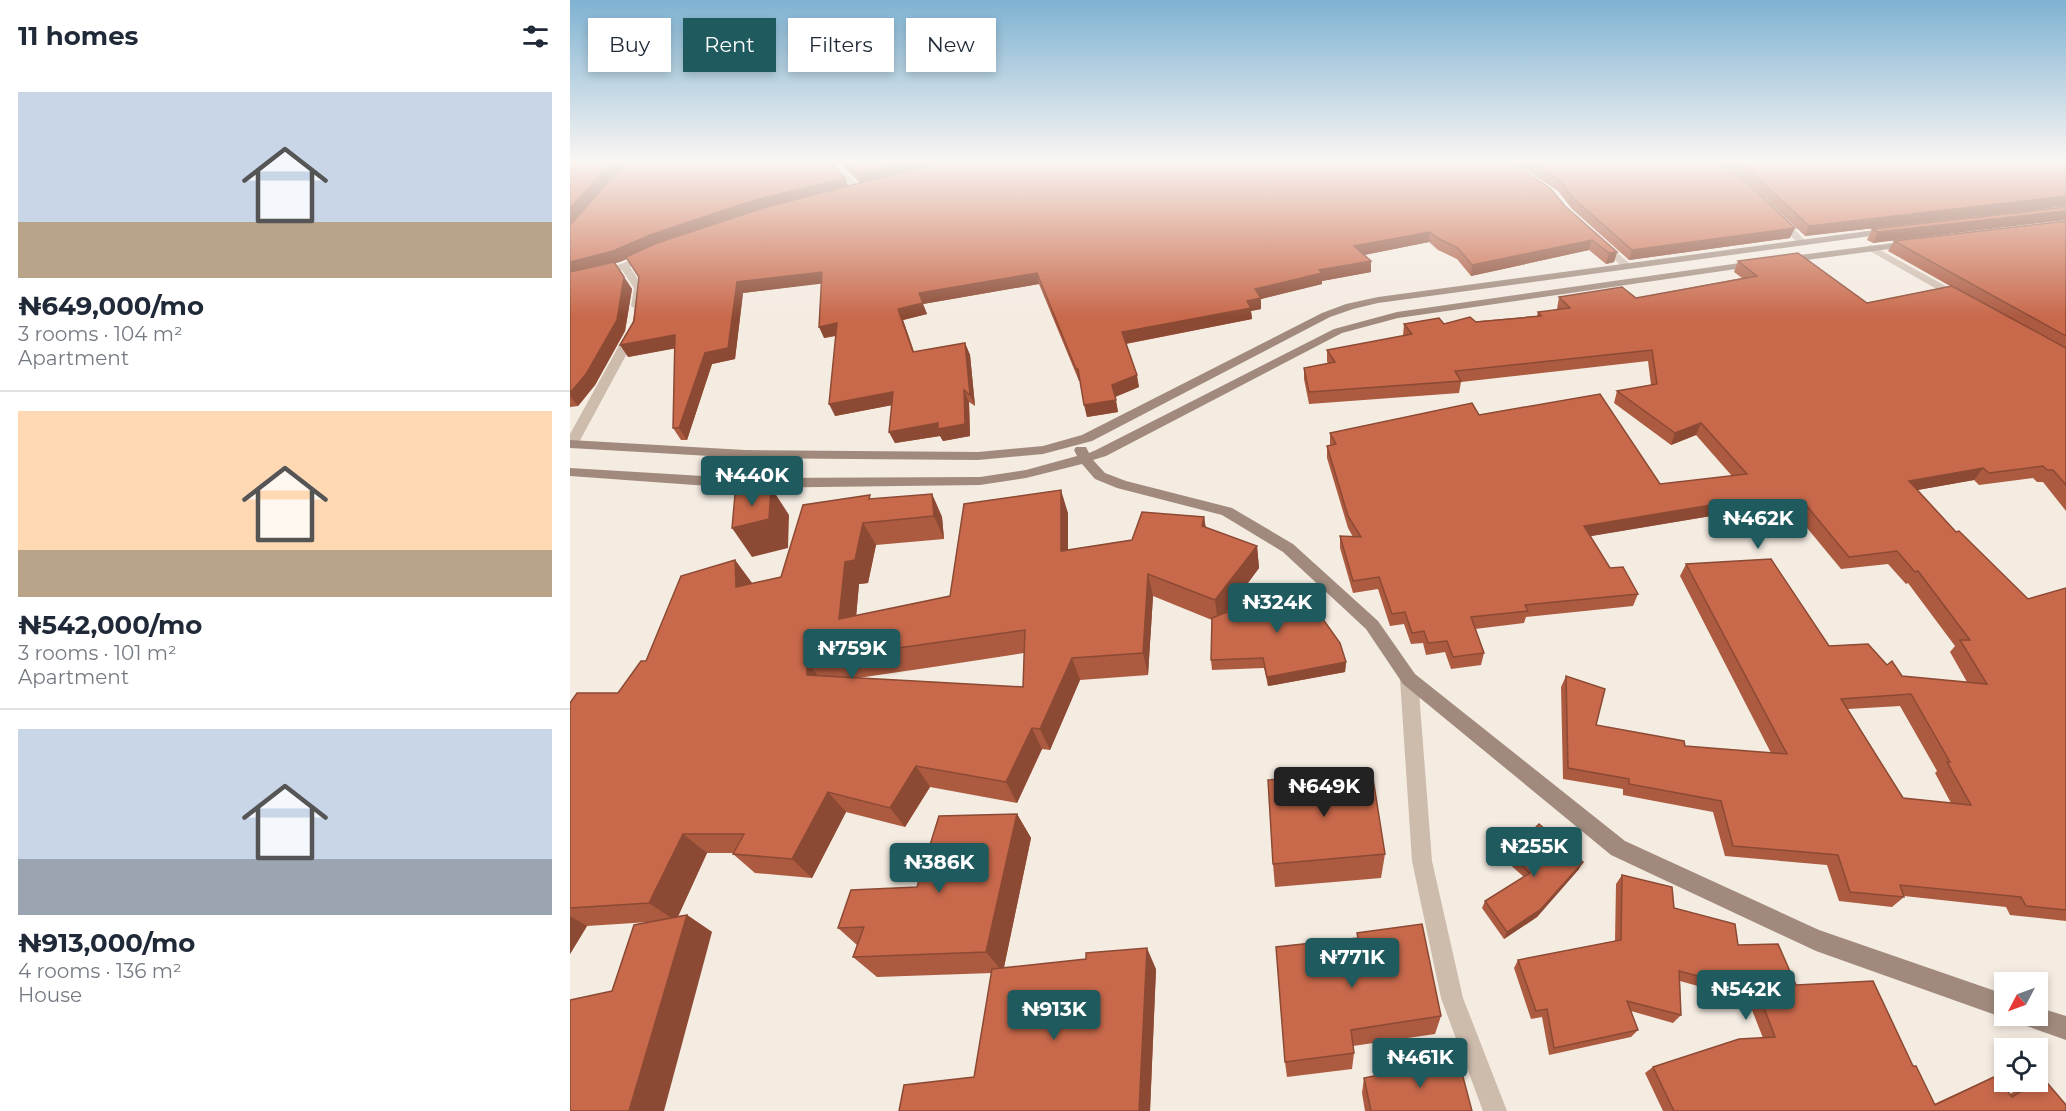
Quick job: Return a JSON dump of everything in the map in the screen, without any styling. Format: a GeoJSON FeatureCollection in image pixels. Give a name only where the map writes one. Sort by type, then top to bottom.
{"type":"FeatureCollection","features":[{"type":"Feature","properties":{"kind":"main road"},"geometry":{"type":"LineString","coordinates":[[570,444],[745,454],[978,456],[1043,450],[1077,440],[1326,315],[1350,306],[1378,300],[1907,229]]}},
{"type":"Feature","properties":{"kind":"main road"},"geometry":{"type":"LineString","coordinates":[[570,472],[736,483],[980,481],[1016,477],[1085,459],[1141,434],[1338,331],[1366,322],[1396,315],[1917,243]]}},
{"type":"Feature","properties":{"kind":"main road"},"geometry":{"type":"LineString","coordinates":[[1694,257],[1710,270]]}},
{"type":"Feature","properties":{"kind":"main road"},"geometry":{"type":"LineString","coordinates":[[1077,440],[1085,459],[1100,476],[1227,512],[1288,548],[1372,625],[1409,679],[1618,848],[1816,940],[1994,1002]]}},
{"type":"Feature","properties":{"kind":"main road"},"geometry":{"type":"LineString","coordinates":[[2048,1023],[2066,1029]]}},
{"type":"Feature","properties":{"kind":"street"},"geometry":{"type":"LineString","coordinates":[[1774,213],[1802,242]]}},
{"type":"Feature","properties":{"kind":"street"},"geometry":{"type":"LineString","coordinates":[[1593,236],[1627,266]]}},
{"type":"Feature","properties":{"kind":"street"},"geometry":{"type":"LineString","coordinates":[[1871,248],[1974,306]]}},
{"type":"Feature","properties":{"kind":"street"},"geometry":{"type":"LineString","coordinates":[[570,280],[624,266],[660,249]]}},
{"type":"Feature","properties":{"kind":"street"},"geometry":{"type":"LineString","coordinates":[[570,444],[633,332],[639,288],[624,266]]}},
{"type":"Feature","properties":{"kind":"street"},"geometry":{"type":"LineString","coordinates":[[1409,679],[1422,861],[1452,998],[1494,1111]]}},
{"type":"Feature","properties":{"kind":"building"},"geometry":{"type":"Polygon","coordinates":[[[581,213],[716,213],[650,235],[613,251],[570,262],[570,225],[581,213]]]}},
{"type":"Feature","properties":{"kind":"building"},"geometry":{"type":"Polygon","coordinates":[[[748,213],[1573,213],[1617,252],[1609,253],[1592,240],[1472,265],[1458,248],[1430,232],[1354,246],[1371,261],[1319,270],[1322,273],[1255,289],[1261,298],[1247,301],[1251,308],[1122,332],[1137,375],[1112,385],[1116,400],[1084,405],[1078,369],[1076,369],[1037,273],[919,293],[923,303],[898,309],[913,352],[965,343],[970,395],[964,390],[965,424],[938,429],[938,423],[889,432],[893,392],[829,404],[837,323],[819,327],[822,272],[737,282],[728,348],[705,353],[679,428],[673,428],[675,335],[620,345],[634,321],[639,277],[626,257],[657,243],[748,213]]]}},
{"type":"Feature","properties":{"kind":"building"},"geometry":{"type":"Polygon","coordinates":[[[1590,213],[1779,213],[1795,228],[1632,250],[1590,213]]]}},
{"type":"Feature","properties":{"kind":"building"},"geometry":{"type":"Polygon","coordinates":[[[1795,213],[1922,213],[1809,226],[1795,213]]]}},
{"type":"Feature","properties":{"kind":"building"},"geometry":{"type":"Polygon","coordinates":[[[2014,213],[2049,213],[1878,232],[1872,229],[2014,213]]]}},
{"type":"Feature","properties":{"kind":"building"},"geometry":{"type":"Polygon","coordinates":[[[2066,221],[2066,336],[1894,241],[2066,221]]]}},
{"type":"Feature","properties":{"kind":"building"},"geometry":{"type":"Polygon","coordinates":[[[1798,253],[1867,303],[1952,286],[2066,348],[2066,485],[2053,470],[2047,470],[2043,466],[1989,473],[1983,468],[1909,481],[1956,532],[1959,531],[2028,599],[2066,588],[2066,910],[2026,906],[2021,897],[1900,885],[1904,897],[1850,892],[1838,855],[1733,846],[1721,801],[1629,784],[1629,779],[1568,768],[1566,676],[1605,689],[1596,725],[1684,741],[1685,746],[1787,754],[1686,564],[1771,559],[1829,646],[1868,644],[1887,665],[1892,661],[1902,676],[1987,684],[1960,640],[1970,640],[1918,571],[1915,572],[1897,551],[1849,557],[1806,505],[1724,514],[1717,504],[1584,526],[1610,568],[1623,567],[1638,594],[1525,605],[1528,611],[1471,617],[1484,653],[1453,657],[1447,641],[1428,643],[1424,631],[1412,633],[1405,612],[1392,614],[1379,577],[1353,581],[1340,536],[1361,537],[1348,516],[1327,446],[1336,444],[1330,433],[1472,403],[1479,415],[1600,394],[1660,484],[1747,474],[1701,423],[1675,433],[1617,391],[1657,384],[1652,350],[1455,371],[1461,381],[1309,392],[1304,368],[1335,362],[1327,350],[1412,334],[1404,324],[1439,318],[1444,324],[1470,317],[1476,322],[1541,316],[1538,312],[1570,308],[1559,297],[1622,287],[1636,298],[1757,276],[1738,261],[1798,253]],[[1911,694],[1841,699],[1903,798],[1971,805],[1947,762],[1950,762],[1911,694]]]}},
{"type":"Feature","properties":{"kind":"building"},"geometry":{"type":"Polygon","coordinates":[[[614,262],[624,277],[617,320],[586,374],[570,393],[570,272],[614,262]]]}},
{"type":"Feature","properties":{"kind":"building"},"geometry":{"type":"Polygon","coordinates":[[[771,487],[769,519],[732,528],[735,495],[771,487]]]}},
{"type":"Feature","properties":{"kind":"building"},"geometry":{"type":"Polygon","coordinates":[[[1061,490],[1061,551],[1132,540],[1142,512],[1204,517],[1202,526],[1257,546],[1215,600],[1148,574],[1143,653],[1072,658],[1040,729],[1032,728],[1006,782],[916,766],[890,808],[828,792],[792,859],[733,854],[744,834],[683,834],[649,903],[570,908],[570,703],[577,693],[618,693],[641,661],[646,661],[681,576],[735,560],[736,587],[781,577],[803,505],[870,495],[869,499],[932,494],[934,516],[863,523],[855,560],[845,562],[839,619],[950,596],[964,504],[1061,490]],[[1025,630],[807,661],[807,675],[1023,687],[1025,630]]]}},
{"type":"Feature","properties":{"kind":"building"},"geometry":{"type":"Polygon","coordinates":[[[1298,584],[1340,643],[1346,662],[1267,677],[1263,658],[1211,660],[1212,618],[1298,584]]]}},
{"type":"Feature","properties":{"kind":"building"},"geometry":{"type":"Polygon","coordinates":[[[1372,772],[1385,854],[1273,864],[1268,780],[1372,772]]]}},
{"type":"Feature","properties":{"kind":"building"},"geometry":{"type":"Polygon","coordinates":[[[1017,814],[986,952],[853,957],[864,927],[838,928],[851,890],[917,887],[939,816],[1017,814]]]}},
{"type":"Feature","properties":{"kind":"building"},"geometry":{"type":"Polygon","coordinates":[[[1539,824],[1583,862],[1541,909],[1507,932],[1485,901],[1530,873],[1510,854],[1539,824]]]}},
{"type":"Feature","properties":{"kind":"building"},"geometry":{"type":"Polygon","coordinates":[[[1622,875],[1672,887],[1674,908],[1735,924],[1738,945],[1778,944],[1796,985],[1873,981],[1913,1066],[1916,1066],[1935,1105],[1994,1077],[1994,1092],[2008,1092],[2012,1097],[2020,1092],[2048,1092],[2048,1084],[2066,1105],[2066,1111],[1674,1111],[1653,1067],[1739,1039],[1775,1037],[1758,992],[1679,971],[1681,1015],[1627,1001],[1638,1030],[1554,1048],[1547,1009],[1536,1011],[1518,960],[1621,940],[1622,875]]]}},
{"type":"Feature","properties":{"kind":"building"},"geometry":{"type":"Polygon","coordinates":[[[687,915],[629,1111],[570,1111],[570,1000],[612,991],[634,925],[687,915]]]}},
{"type":"Feature","properties":{"kind":"building"},"geometry":{"type":"Polygon","coordinates":[[[1422,924],[1441,1016],[1351,1030],[1354,1053],[1285,1062],[1276,947],[1358,938],[1357,933],[1422,924]]]}},
{"type":"Feature","properties":{"kind":"building"},"geometry":{"type":"Polygon","coordinates":[[[1147,948],[1139,1111],[899,1111],[904,1085],[974,1077],[992,969],[1086,959],[1086,953],[1147,948]]]}},
{"type":"Feature","properties":{"kind":"building"},"geometry":{"type":"Polygon","coordinates":[[[1458,1058],[1472,1111],[1371,1111],[1364,1078],[1458,1058]]]}}]}
